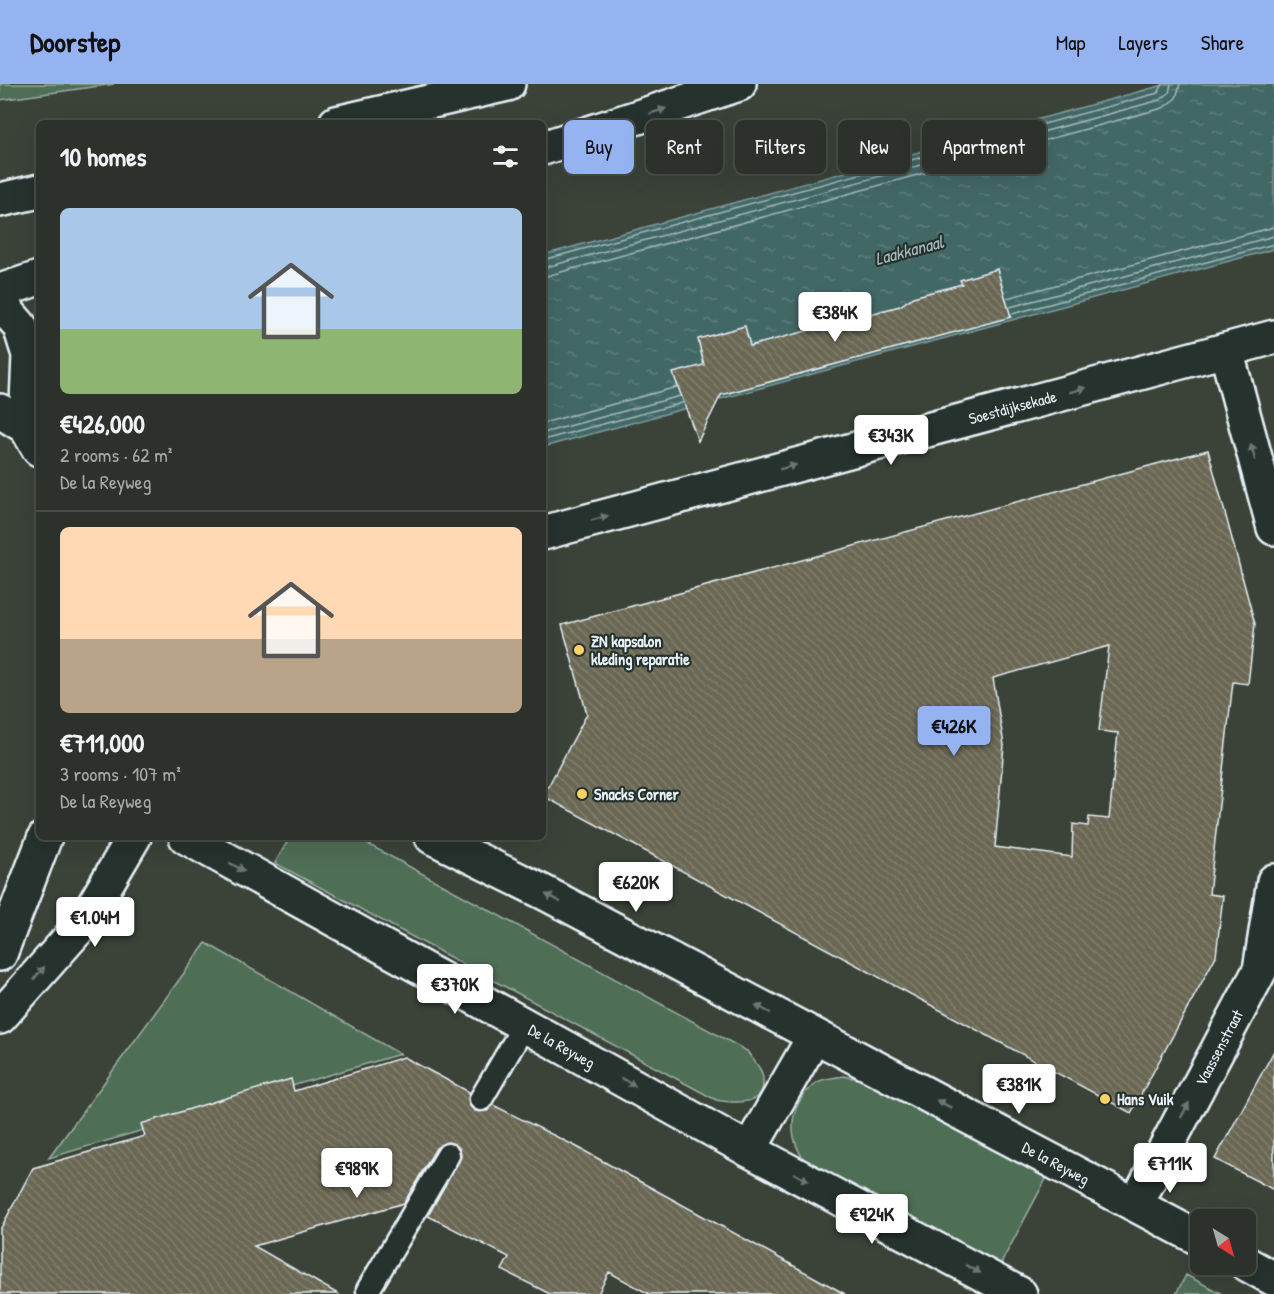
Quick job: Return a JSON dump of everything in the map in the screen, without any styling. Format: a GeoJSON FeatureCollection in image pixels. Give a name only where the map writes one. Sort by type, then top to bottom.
{"type":"FeatureCollection","features":[{"type":"Feature","properties":{"kind":"street"},"geometry":{"type":"LineString","coordinates":[[349,120],[508,84]]}},
{"type":"Feature","properties":{"kind":"street"},"geometry":{"type":"LineString","coordinates":[[546,147],[740,84]]}},
{"type":"Feature","properties":{"kind":"street"},"geometry":{"type":"LineString","coordinates":[[0,200],[36,192]]}},
{"type":"Feature","properties":{"kind":"street"},"geometry":{"type":"LineString","coordinates":[[0,291],[36,279]]}},
{"type":"Feature","properties":{"kind":"street"},"geometry":{"type":"LineString","coordinates":[[0,303],[20,326],[29,355],[22,429]]}},
{"type":"Feature","properties":{"kind":"street","name":"Soestdijksekade"},"geometry":{"type":"LineString","coordinates":[[546,532],[1274,337]]}},
{"type":"Feature","properties":{"kind":"street"},"geometry":{"type":"LineString","coordinates":[[1226,350],[1274,528]]}},
{"type":"Feature","properties":{"kind":"street"},"geometry":{"type":"LineString","coordinates":[[0,954],[44,840]]}},
{"type":"Feature","properties":{"kind":"street"},"geometry":{"type":"LineString","coordinates":[[0,1017],[84,922],[132,840]]}},
{"type":"Feature","properties":{"kind":"street","name":"De la Reyweg"},"geometry":{"type":"LineString","coordinates":[[191,840],[749,1150],[1020,1294]]}},
{"type":"Feature","properties":{"kind":"street","name":"De la Reyweg"},"geometry":{"type":"LineString","coordinates":[[448,841],[814,1037],[1190,1234]]}},
{"type":"Feature","properties":{"kind":"street","name":"Vaassenstraat"},"geometry":{"type":"LineString","coordinates":[[1136,1204],[1260,970],[1274,881]]}},
{"type":"Feature","properties":{"kind":"street"},"geometry":{"type":"LineString","coordinates":[[749,1150],[814,1037]]}},
{"type":"Feature","properties":{"kind":"street"},"geometry":{"type":"LineString","coordinates":[[1256,1269],[1274,1279]]}},
{"type":"Feature","properties":{"kind":"lane"},"geometry":{"type":"LineString","coordinates":[[481,1099],[525,1024]]}},
{"type":"Feature","properties":{"kind":"lane"},"geometry":{"type":"LineString","coordinates":[[368,1290],[448,1155]]}},
{"type":"Feature","properties":{"kind":"green space"},"geometry":{"type":"Polygon","coordinates":[[[0,84],[114,84],[0,100],[0,84]]]}},
{"type":"Feature","properties":{"kind":"green space"},"geometry":{"type":"Polygon","coordinates":[[[288,840],[360,840],[747,1051],[763,1075],[763,1088],[759,1095],[747,1101],[716,1100],[275,863],[288,840]]]}},
{"type":"Feature","properties":{"kind":"green space"},"geometry":{"type":"Polygon","coordinates":[[[206,943],[400,1054],[49,1158],[206,943]]]}},
{"type":"Feature","properties":{"kind":"green space"},"geometry":{"type":"Polygon","coordinates":[[[843,1076],[870,1081],[1047,1177],[998,1269],[811,1169],[797,1147],[793,1125],[794,1114],[806,1093],[816,1083],[843,1076]]]}},
{"type":"Feature","properties":{"kind":"green space"},"geometry":{"type":"Polygon","coordinates":[[[1186,1275],[1222,1294],[1176,1294],[1186,1275]]]}},
{"type":"Feature","properties":{"kind":"water","name":"Laakkanaal"},"geometry":{"type":"Polygon","coordinates":[[[1167,84],[1274,84],[1274,249],[546,446],[546,254],[839,174],[910,174],[910,154],[922,151],[922,174],[1046,174],[1046,120],[1036,120],[1167,84]]]}},
{"type":"Feature","properties":{"kind":"pier"},"geometry":{"type":"Polygon","coordinates":[[[36,457],[36,520],[0,530],[0,466],[36,457]]]}},
{"type":"Feature","properties":{"kind":"building"},"geometry":{"type":"Polygon","coordinates":[[[997,269],[1011,317],[721,395],[698,441],[673,373],[704,365],[698,339],[745,326],[750,346],[900,306],[913,297],[962,284],[960,280],[997,269]]]}},
{"type":"Feature","properties":{"kind":"building"},"geometry":{"type":"Polygon","coordinates":[[[1208,450],[1255,624],[1248,684],[1233,682],[1209,894],[1223,896],[1216,956],[1131,1113],[546,798],[546,790],[587,714],[562,625],[1208,450]],[[1109,646],[993,678],[1004,745],[995,847],[1072,857],[1073,824],[1088,826],[1089,817],[1109,819],[1118,733],[1099,731],[1109,646]]]}},
{"type":"Feature","properties":{"kind":"building"},"geometry":{"type":"Polygon","coordinates":[[[1274,1051],[1274,1190],[1215,1159],[1274,1051]]]}},
{"type":"Feature","properties":{"kind":"building"},"geometry":{"type":"Polygon","coordinates":[[[404,1057],[469,1092],[469,1105],[475,1111],[487,1111],[493,1105],[577,1147],[845,1294],[649,1294],[609,1272],[598,1294],[550,1294],[502,1270],[509,1257],[428,1216],[461,1156],[459,1148],[448,1142],[436,1148],[404,1203],[254,1246],[338,1294],[0,1294],[0,1230],[33,1168],[145,1136],[141,1124],[216,1101],[291,1079],[294,1091],[404,1057]]]}},
{"type":"Feature","properties":{"kind":"place","name":"ZN kapsalon kleding reparatie"},"geometry":{"type":"Point","coordinates":[579,650]}},
{"type":"Feature","properties":{"kind":"place","name":"Snacks Corner"},"geometry":{"type":"Point","coordinates":[582,794]}},
{"type":"Feature","properties":{"kind":"place","name":"Hans Vuik"},"geometry":{"type":"Point","coordinates":[1105,1099]}}]}
